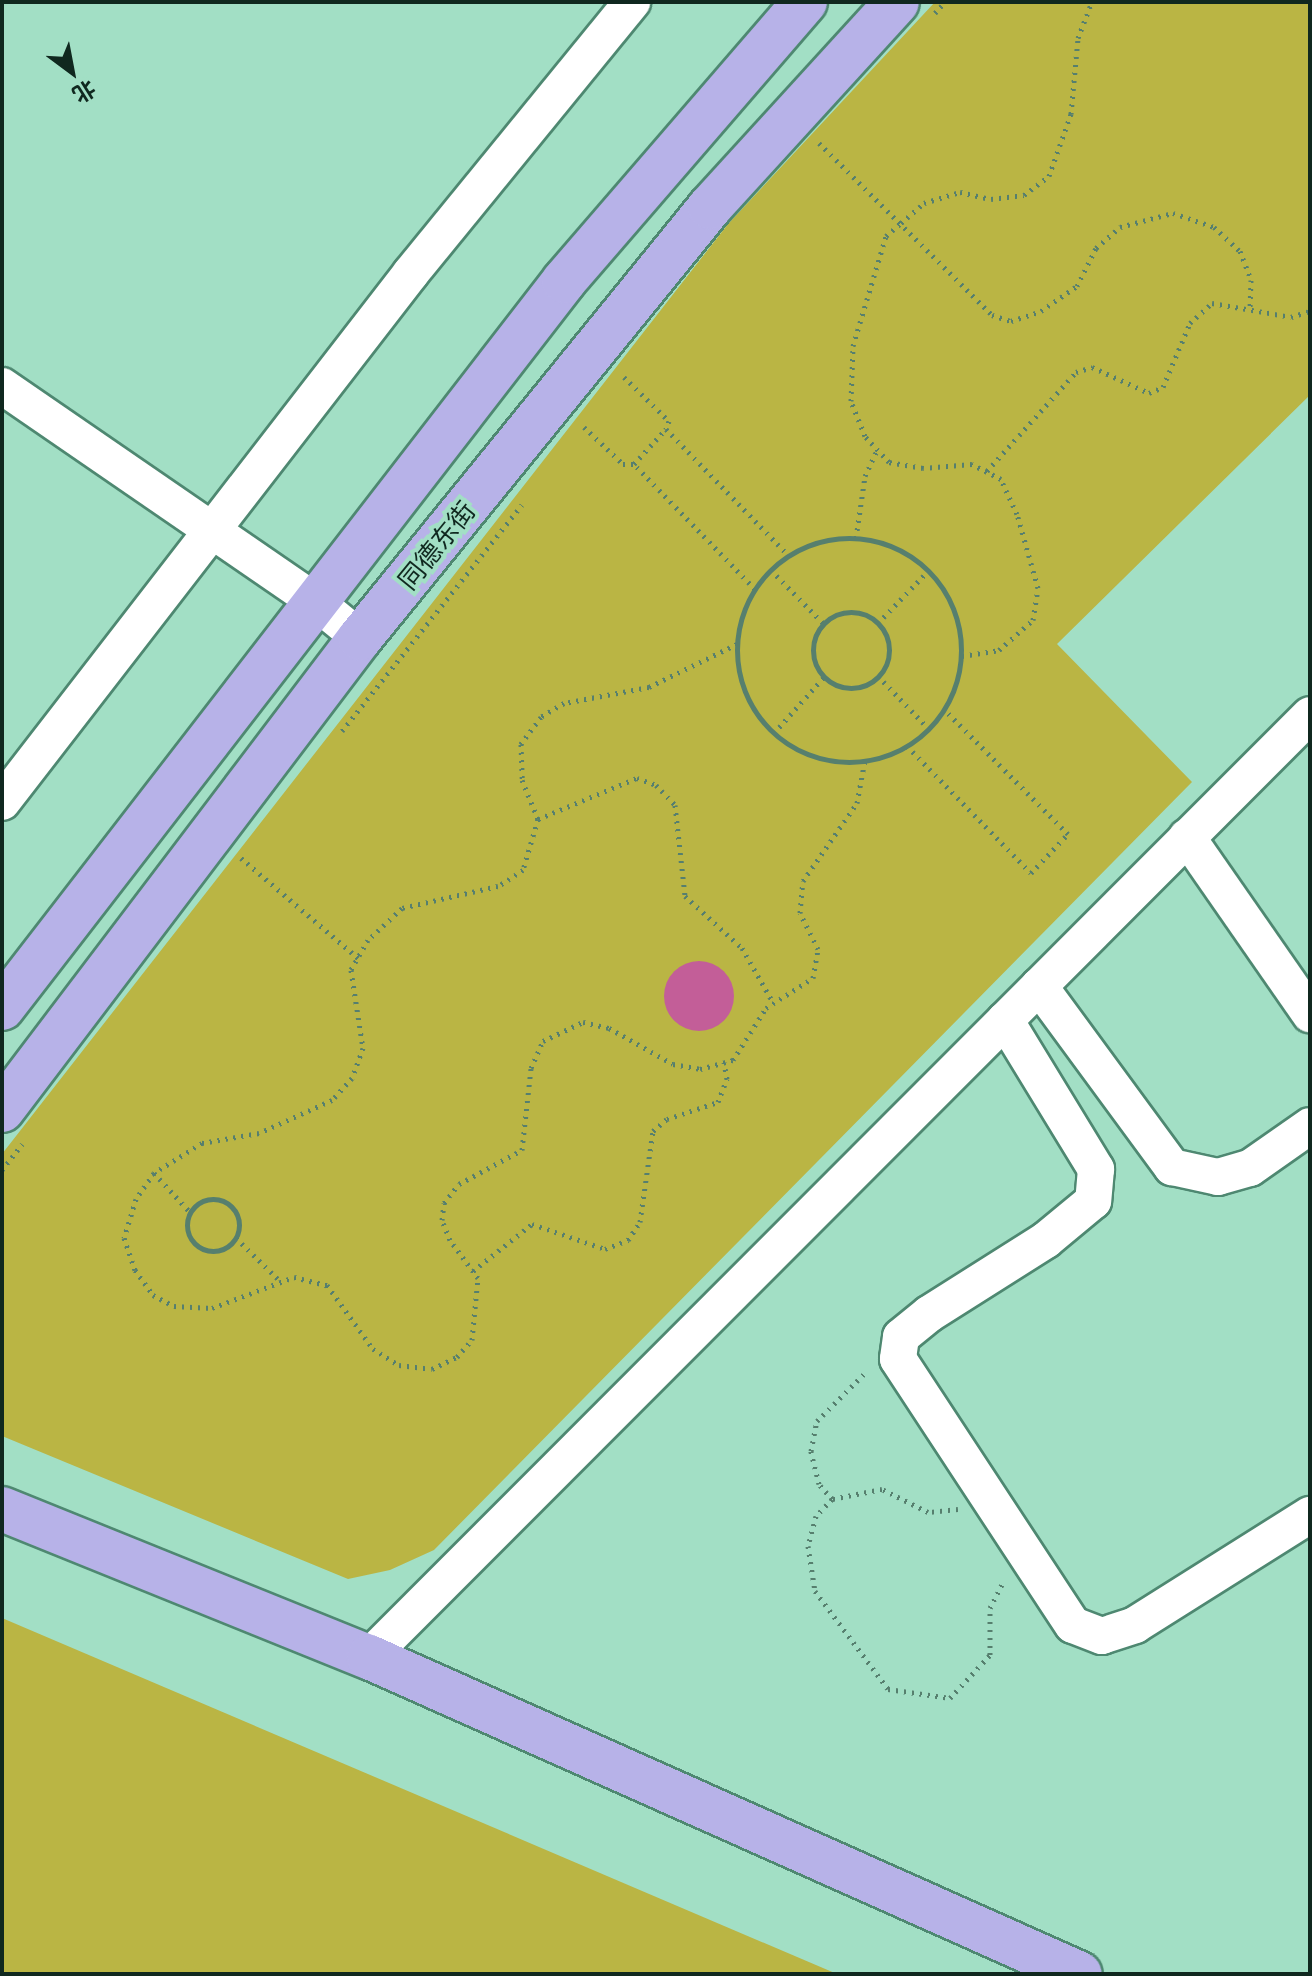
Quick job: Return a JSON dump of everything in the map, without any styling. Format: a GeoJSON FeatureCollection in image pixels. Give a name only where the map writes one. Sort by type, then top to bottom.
{"type":"FeatureCollection","features":[{"type":"Feature","properties":{"kind":"main road"},"geometry":{"type":"LineString","coordinates":[[2,1008],[564,281],[805,2]]}},
{"type":"Feature","properties":{"kind":"main road","name":"同德东街"},"geometry":{"type":"LineString","coordinates":[[16,1121],[360,638],[710,207],[910,14]]}},
{"type":"Feature","properties":{"kind":"main road"},"geometry":{"type":"LineString","coordinates":[[2,1509],[369,1657],[1080,1974]]}},
{"type":"Feature","properties":{"kind":"street"},"geometry":{"type":"LineString","coordinates":[[2,802],[212,530],[632,2]]}},
{"type":"Feature","properties":{"kind":"street"},"geometry":{"type":"LineString","coordinates":[[2,386],[316,602],[360,638]]}},
{"type":"Feature","properties":{"kind":"street"},"geometry":{"type":"LineString","coordinates":[[369,1657],[1310,715]]}},
{"type":"Feature","properties":{"kind":"street"},"geometry":{"type":"LineString","coordinates":[[1187,837],[1310,1014]]}},
{"type":"Feature","properties":{"kind":"street"},"geometry":{"type":"LineString","coordinates":[[1039,986],[1172,1167],[1218,1177],[1250,1168],[1310,1126]]}},
{"type":"Feature","properties":{"kind":"street"},"geometry":{"type":"LineString","coordinates":[[1005,1020],[1096,1169],[1093,1201],[1046,1240],[929,1314],[901,1337],[898,1359],[1073,1625],[1102,1636],[1135,1625],[1310,1515]]}},
{"type":"Feature","properties":{"kind":"path"},"geometry":{"type":"LineString","coordinates":[[910,14],[945,2]]}},
{"type":"Feature","properties":{"kind":"path"},"geometry":{"type":"LineString","coordinates":[[962,656],[999,650],[1013,641],[1033,620],[1038,588],[1017,514],[1001,479],[972,464],[923,468],[889,462],[877,450],[851,401],[853,346],[886,236],[924,203],[960,192],[991,199],[1024,195],[1049,176],[1071,114],[1078,38],[1092,2]]}},
{"type":"Feature","properties":{"kind":"path"},"geometry":{"type":"LineString","coordinates":[[807,152],[827,129]]}},
{"type":"Feature","properties":{"kind":"path"},"geometry":{"type":"LineString","coordinates":[[816,140],[992,315],[1011,321],[1041,311],[1077,286],[1096,248],[1120,227],[1173,213],[1214,227],[1240,251],[1251,280],[1250,308]]}},
{"type":"Feature","properties":{"kind":"path"},"geometry":{"type":"LineString","coordinates":[[987,471],[1076,372],[1092,367],[1149,393],[1163,387],[1190,323],[1212,303],[1291,317],[1310,311]]}},
{"type":"Feature","properties":{"kind":"path"},"geometry":{"type":"LineString","coordinates":[[614,390],[634,366]]}},
{"type":"Feature","properties":{"kind":"path"},"geometry":{"type":"LineString","coordinates":[[624,377],[669,421],[666,429],[634,464]]}},
{"type":"Feature","properties":{"kind":"path"},"geometry":{"type":"LineString","coordinates":[[574,440],[594,415]]}},
{"type":"Feature","properties":{"kind":"path"},"geometry":{"type":"LineString","coordinates":[[584,427],[623,464],[634,464],[755,589]]}},
{"type":"Feature","properties":{"kind":"path"},"geometry":{"type":"LineString","coordinates":[[666,429],[789,556]]}},
{"type":"Feature","properties":{"kind":"path"},"geometry":{"type":"LineString","coordinates":[[856,538],[865,476],[877,450]]}},
{"type":"Feature","properties":{"kind":"path"},"geometry":{"type":"LineString","coordinates":[[339,735],[525,501]]}},
{"type":"Feature","properties":{"kind":"path"},"geometry":{"type":"LineString","coordinates":[[856,538],[890,545],[929,570],[954,609],[962,656],[944,709],[929,729],[907,746],[865,760],[808,755],[774,733],[744,690],[737,644],[755,589],[771,570],[789,556],[820,541],[856,538]]}},
{"type":"Feature","properties":{"kind":"path"},"geometry":{"type":"LineString","coordinates":[[771,570],[824,624]]}},
{"type":"Feature","properties":{"kind":"path"},"geometry":{"type":"LineString","coordinates":[[878,623],[929,570]]}},
{"type":"Feature","properties":{"kind":"path"},"geometry":{"type":"LineString","coordinates":[[854,611],[878,623],[889,646],[878,676],[848,688],[824,677],[813,653],[824,624],[854,611]]}},
{"type":"Feature","properties":{"kind":"path"},"geometry":{"type":"LineString","coordinates":[[737,644],[649,687],[564,703],[541,717],[521,744],[522,780],[538,819],[523,870],[498,886],[402,908],[358,958],[351,970],[363,1048],[352,1078],[332,1100],[259,1133],[202,1143],[154,1173],[136,1199],[124,1238],[135,1270],[153,1295],[174,1306],[212,1308],[294,1277],[327,1285],[373,1349],[399,1365],[432,1369],[472,1340],[479,1314],[473,1271],[446,1230],[444,1203],[459,1184],[522,1150],[531,1068],[543,1041],[583,1022],[609,1028],[673,1064],[700,1069],[724,1062],[750,1039],[774,1004],[813,978],[818,949],[800,913],[803,881],[857,803],[865,760]]}},
{"type":"Feature","properties":{"kind":"path"},"geometry":{"type":"LineString","coordinates":[[878,676],[929,729]]}},
{"type":"Feature","properties":{"kind":"path"},"geometry":{"type":"LineString","coordinates":[[774,733],[824,677]]}},
{"type":"Feature","properties":{"kind":"path"},"geometry":{"type":"LineString","coordinates":[[907,746],[1031,873],[1068,834],[944,709]]}},
{"type":"Feature","properties":{"kind":"path"},"geometry":{"type":"LineString","coordinates":[[538,819],[637,778],[656,785],[675,805],[685,896],[742,948],[774,1004]]}},
{"type":"Feature","properties":{"kind":"path"},"geometry":{"type":"LineString","coordinates":[[231,870],[251,846]]}},
{"type":"Feature","properties":{"kind":"path"},"geometry":{"type":"LineString","coordinates":[[241,858],[358,958]]}},
{"type":"Feature","properties":{"kind":"path"},"geometry":{"type":"LineString","coordinates":[[473,1271],[532,1224],[605,1249],[628,1240],[640,1222],[653,1131],[667,1119],[718,1102],[727,1079],[724,1062]]}},
{"type":"Feature","properties":{"kind":"path"},"geometry":{"type":"LineString","coordinates":[[2,1170],[16,1121]]}},
{"type":"Feature","properties":{"kind":"path"},"geometry":{"type":"LineString","coordinates":[[154,1173],[190,1212]]}},
{"type":"Feature","properties":{"kind":"path"},"geometry":{"type":"LineString","coordinates":[[209,1199],[231,1206],[238,1216],[236,1238],[217,1251],[195,1245],[187,1223],[190,1212],[209,1199]]}},
{"type":"Feature","properties":{"kind":"path"},"geometry":{"type":"LineString","coordinates":[[236,1238],[280,1281]]}},
{"type":"Feature","properties":{"kind":"path"},"geometry":{"type":"LineString","coordinates":[[832,1499],[819,1484],[811,1451],[817,1421],[860,1373],[898,1359]]}},
{"type":"Feature","properties":{"kind":"path"},"geometry":{"type":"LineString","coordinates":[[987,1495],[941,1511],[882,1489],[832,1499],[816,1516],[808,1546],[815,1591],[888,1689],[950,1698],[966,1685],[990,1655],[990,1608],[1006,1575],[1026,1554]]}},
{"type":"Feature","properties":{"kind":"shaded area"},"geometry":{"type":"Polygon","coordinates":[[[935,2],[1310,2],[1310,395],[1057,644],[1192,782],[434,1550],[390,1570],[348,1579],[2,1436],[2,1154],[728,224],[935,2]]]}},
{"type":"Feature","properties":{"kind":"shaded area"},"geometry":{"type":"Polygon","coordinates":[[[706,961],[728,976],[734,996],[732,1010],[724,1021],[713,1029],[692,1031],[674,1021],[666,1010],[664,989],[674,971],[685,963],[706,961]]]}},
{"type":"Feature","properties":{"kind":"shaded area"},"geometry":{"type":"Polygon","coordinates":[[[2,1618],[837,1974],[2,1974],[2,1618]]]}}]}
